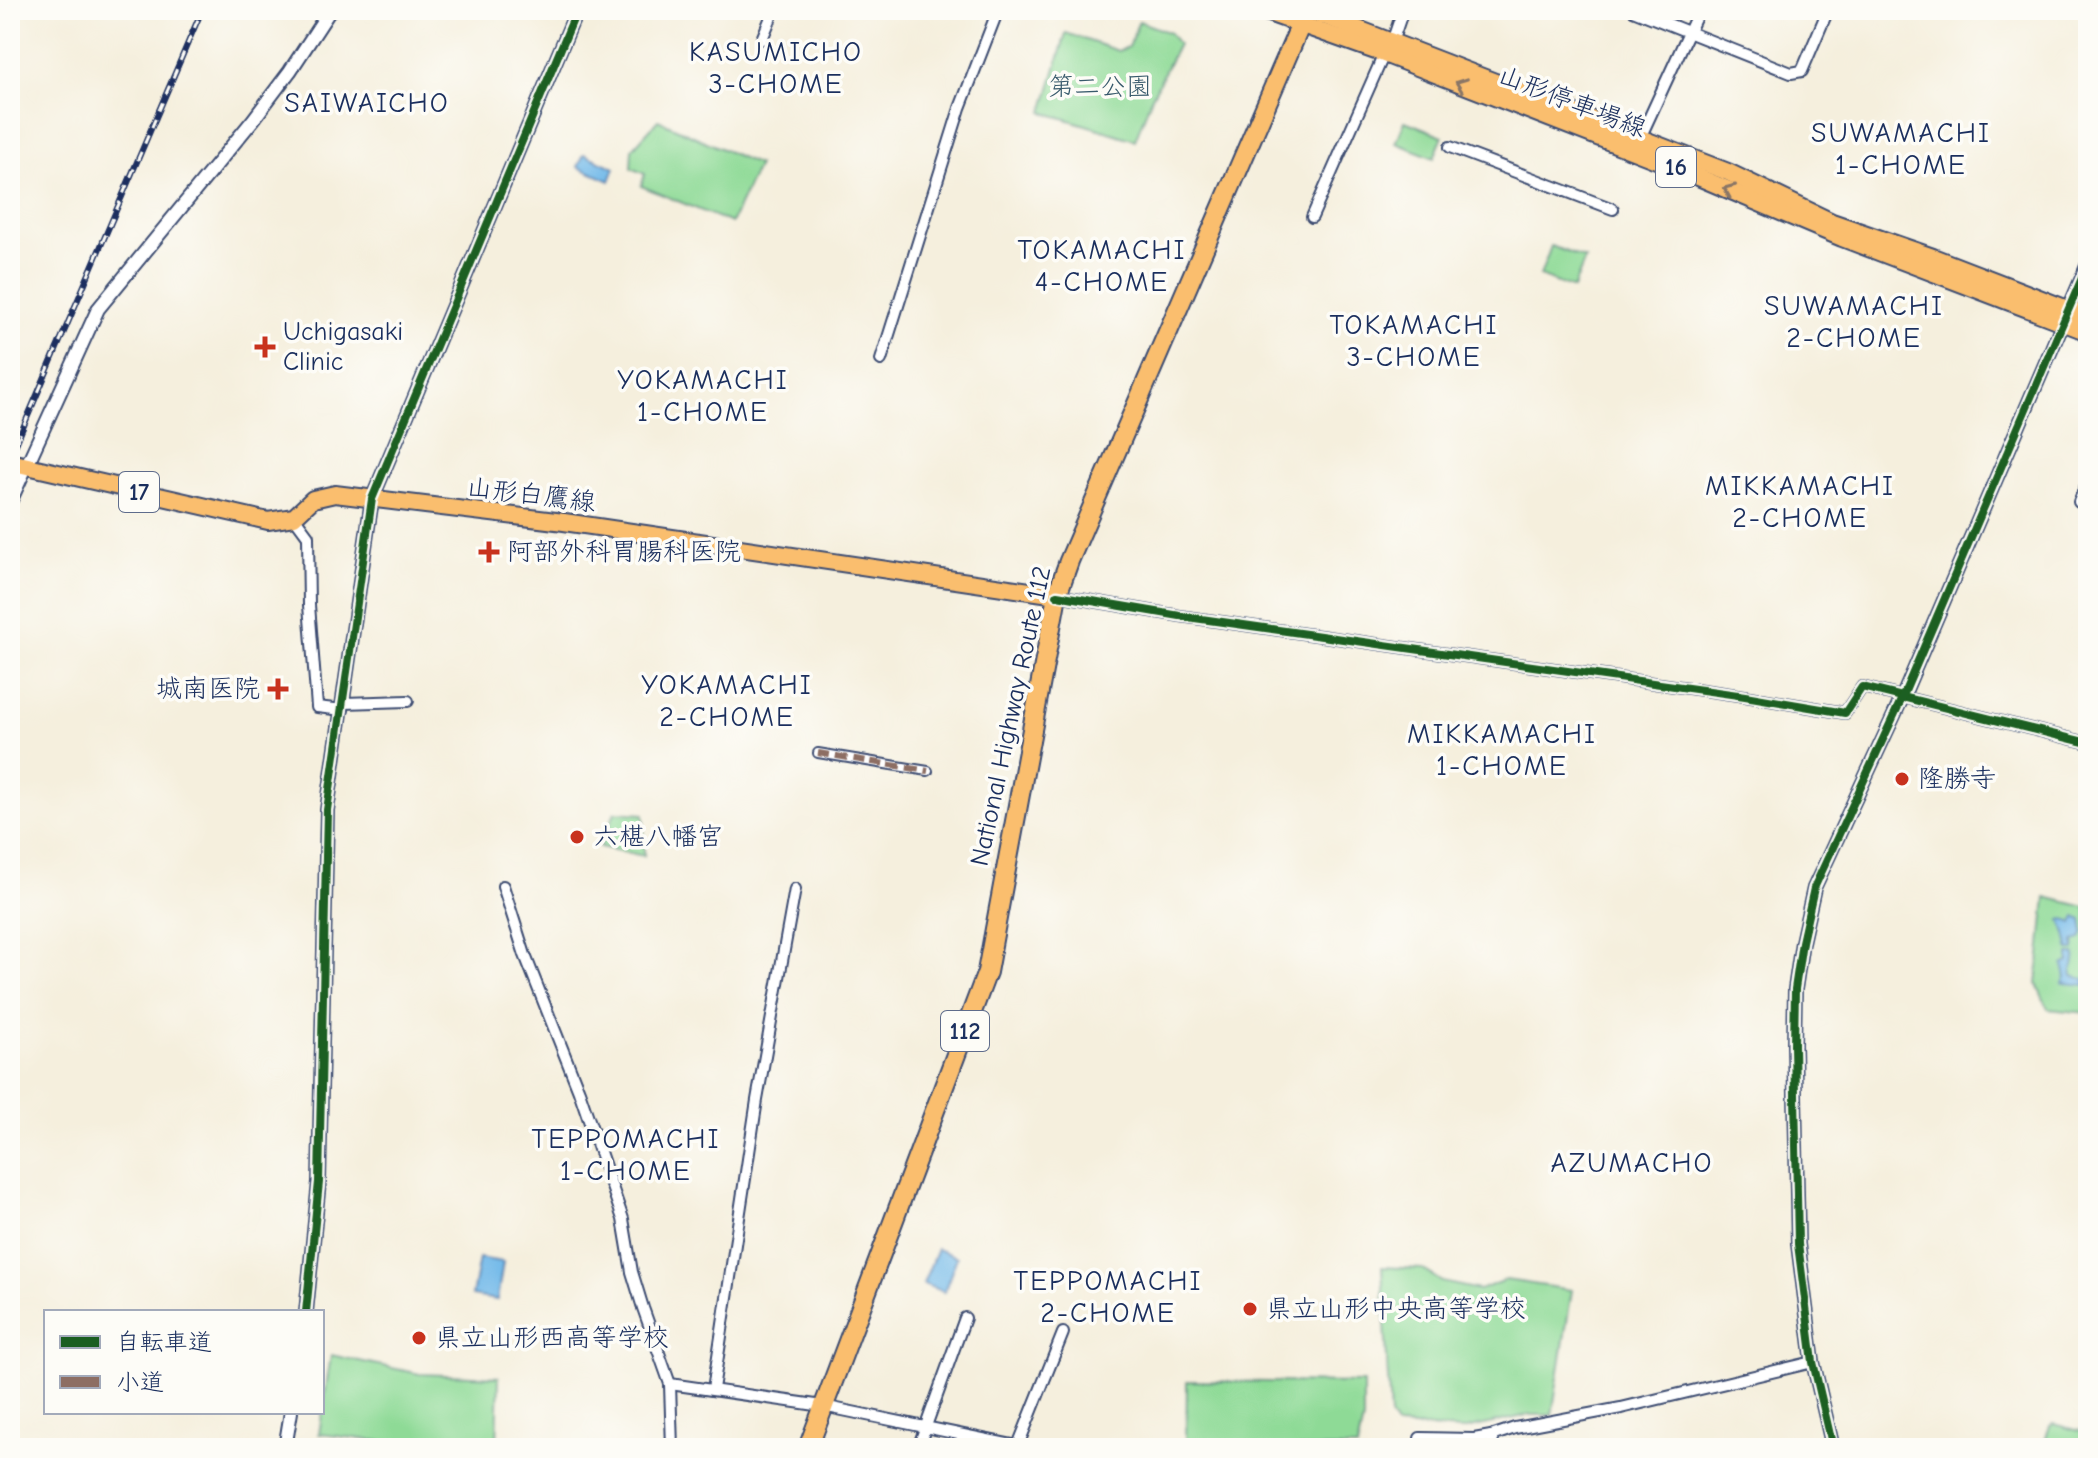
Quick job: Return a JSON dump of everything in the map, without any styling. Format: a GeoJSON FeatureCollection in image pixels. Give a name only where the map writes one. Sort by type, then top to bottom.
{"type":"FeatureCollection","features":[{"type":"Feature","properties":{"kind":"highway","name":"National Highway Route 112"},"geometry":{"type":"LineString","coordinates":[[808,1448],[987,972],[1057,595],[1305,15]]}},
{"type":"Feature","properties":{"kind":"main road","name":"山形停車場線"},"geometry":{"type":"LineString","coordinates":[[1260,10],[1305,15],[1842,238],[2066,316],[2088,317]]}},
{"type":"Feature","properties":{"kind":"main road","name":"山形停車場線"},"geometry":{"type":"LineString","coordinates":[[1388,48],[1728,172],[1832,222],[1933,257],[2066,316],[2088,332]]}},
{"type":"Feature","properties":{"kind":"main road","name":"17"},"geometry":{"type":"LineString","coordinates":[[18,464],[268,521],[294,517]]}},
{"type":"Feature","properties":{"kind":"main road","name":"山形白鷹線"},"geometry":{"type":"LineString","coordinates":[[294,517],[313,499],[335,494],[564,522],[1057,595]]}},
{"type":"Feature","properties":{"kind":"street"},"geometry":{"type":"LineString","coordinates":[[10,502],[18,464],[98,309],[253,120],[330,10]]}},
{"type":"Feature","properties":{"kind":"street"},"geometry":{"type":"LineString","coordinates":[[306,1310],[319,1182],[327,810],[372,499],[577,10]]}},
{"type":"Feature","properties":{"kind":"street"},"geometry":{"type":"LineString","coordinates":[[762,39],[774,10]]}},
{"type":"Feature","properties":{"kind":"street"},"geometry":{"type":"LineString","coordinates":[[881,360],[960,108],[998,10]]}},
{"type":"Feature","properties":{"kind":"street"},"geometry":{"type":"LineString","coordinates":[[1312,217],[1403,10]]}},
{"type":"Feature","properties":{"kind":"street"},"geometry":{"type":"LineString","coordinates":[[1633,10],[1791,73],[1802,71],[1828,10]]}},
{"type":"Feature","properties":{"kind":"street"},"geometry":{"type":"LineString","coordinates":[[1640,138],[1699,10]]}},
{"type":"Feature","properties":{"kind":"street"},"geometry":{"type":"LineString","coordinates":[[1450,147],[1613,209]]}},
{"type":"Feature","properties":{"kind":"street"},"geometry":{"type":"LineString","coordinates":[[1833,1448],[1813,1362],[1798,1244],[1794,1045],[1797,970],[1814,888],[1903,696],[2088,264]]}},
{"type":"Feature","properties":{"kind":"street"},"geometry":{"type":"LineString","coordinates":[[2079,502],[2088,481]]}},
{"type":"Feature","properties":{"kind":"street"},"geometry":{"type":"LineString","coordinates":[[294,517],[308,536],[309,605],[317,707],[408,701]]}},
{"type":"Feature","properties":{"kind":"street"},"geometry":{"type":"LineString","coordinates":[[1057,595],[1180,616],[1729,693],[1845,713],[1862,687],[2088,743]]}},
{"type":"Feature","properties":{"kind":"street"},"geometry":{"type":"LineString","coordinates":[[818,753],[928,771]]}},
{"type":"Feature","properties":{"kind":"street"},"geometry":{"type":"LineString","coordinates":[[503,886],[525,955],[579,1091],[623,1219],[636,1284],[670,1384],[672,1448]]}},
{"type":"Feature","properties":{"kind":"street"},"geometry":{"type":"LineString","coordinates":[[713,1389],[757,1100],[795,889]]}},
{"type":"Feature","properties":{"kind":"street"},"geometry":{"type":"LineString","coordinates":[[918,1448],[965,1318]]}},
{"type":"Feature","properties":{"kind":"street"},"geometry":{"type":"LineString","coordinates":[[670,1384],[823,1406],[1021,1447],[1063,1333]]}},
{"type":"Feature","properties":{"kind":"street"},"geometry":{"type":"LineString","coordinates":[[1420,1438],[1474,1439],[1491,1436],[1515,1428],[1621,1408],[1813,1362]]}},
{"type":"Feature","properties":{"kind":"street"},"geometry":{"type":"LineString","coordinates":[[285,1448],[291,1414]]}},
{"type":"Feature","properties":{"kind":"street"},"geometry":{"type":"LineString","coordinates":[[1491,1436],[1494,1448]]}},
{"type":"Feature","properties":{"kind":"green space","name":"第二公園"},"geometry":{"type":"Polygon","coordinates":[[[1139,21],[1170,33],[1178,44],[1135,140],[1043,112],[1066,33],[1118,51],[1128,47],[1139,21]]]}},
{"type":"Feature","properties":{"kind":"green space"},"geometry":{"type":"Polygon","coordinates":[[[658,120],[758,165],[731,223],[641,186],[645,174],[631,168],[632,149],[658,120]]]}},
{"type":"Feature","properties":{"kind":"green space"},"geometry":{"type":"Polygon","coordinates":[[[1405,121],[1443,136],[1434,158],[1396,143],[1405,121]]]}},
{"type":"Feature","properties":{"kind":"green space"},"geometry":{"type":"Polygon","coordinates":[[[1551,246],[1585,259],[1573,289],[1540,276],[1551,246]]]}},
{"type":"Feature","properties":{"kind":"green space"},"geometry":{"type":"Polygon","coordinates":[[[615,812],[644,814],[644,856],[600,847],[615,812]]]}},
{"type":"Feature","properties":{"kind":"green space"},"geometry":{"type":"Polygon","coordinates":[[[2046,897],[2086,907],[2088,1013],[2048,1009],[2037,984],[2046,897]]]}},
{"type":"Feature","properties":{"kind":"green space"},"geometry":{"type":"Polygon","coordinates":[[[1382,1267],[1422,1269],[1442,1282],[1479,1290],[1506,1280],[1572,1290],[1552,1415],[1528,1415],[1462,1430],[1396,1426],[1390,1416],[1382,1267]]]}},
{"type":"Feature","properties":{"kind":"green space"},"geometry":{"type":"Polygon","coordinates":[[[331,1355],[420,1374],[499,1377],[497,1444],[414,1445],[319,1434],[331,1355]]]}},
{"type":"Feature","properties":{"kind":"green space"},"geometry":{"type":"Polygon","coordinates":[[[1187,1381],[1363,1383],[1363,1420],[1357,1448],[1186,1448],[1187,1381]]]}},
{"type":"Feature","properties":{"kind":"green space"},"geometry":{"type":"Polygon","coordinates":[[[2053,1424],[2088,1433],[2088,1448],[2042,1448],[2053,1424]]]}},
{"type":"Feature","properties":{"kind":"water"},"geometry":{"type":"Polygon","coordinates":[[[584,154],[615,168],[610,181],[578,167],[584,154]]]}},
{"type":"Feature","properties":{"kind":"water"},"geometry":{"type":"Polygon","coordinates":[[[2076,917],[2082,920],[2084,932],[2081,939],[2074,941],[2075,950],[2069,950],[2061,920],[2073,923],[2076,917]]]}},
{"type":"Feature","properties":{"kind":"water"},"geometry":{"type":"Polygon","coordinates":[[[2069,954],[2075,954],[2073,976],[2085,979],[2086,985],[2063,983],[2066,977],[2063,965],[2069,962],[2069,954]]]}},
{"type":"Feature","properties":{"kind":"water"},"geometry":{"type":"Polygon","coordinates":[[[937,1249],[957,1257],[944,1292],[923,1284],[937,1249]]]}},
{"type":"Feature","properties":{"kind":"water"},"geometry":{"type":"Polygon","coordinates":[[[479,1258],[503,1262],[497,1300],[472,1296],[479,1258]]]}},
{"type":"Feature","properties":{"kind":"railway"},"geometry":{"type":"LineString","coordinates":[[10,458],[202,10]]}},
{"type":"Feature","properties":{"kind":"marked path"},"geometry":{"type":"LineString","coordinates":[[818,753],[928,771]]}},
{"type":"Feature","properties":{"kind":"cycle path"},"geometry":{"type":"LineString","coordinates":[[306,1310],[319,1182],[327,810],[372,499],[577,10]]}},
{"type":"Feature","properties":{"kind":"cycle path"},"geometry":{"type":"LineString","coordinates":[[1833,1448],[1813,1362],[1798,1244],[1794,1045],[1795,989],[1802,942],[1814,888],[1903,696],[2088,264]]}},
{"type":"Feature","properties":{"kind":"cycle path"},"geometry":{"type":"LineString","coordinates":[[1057,595],[1180,616],[1845,713],[1862,687],[2088,743]]}},
{"type":"Feature","properties":{"kind":"place","name":"Uchigasaki Clinic"},"geometry":{"type":"Point","coordinates":[265,347]}},
{"type":"Feature","properties":{"kind":"place","name":"阿部外科胃腸科医院"},"geometry":{"type":"Point","coordinates":[489,552]}},
{"type":"Feature","properties":{"kind":"place","name":"城南医院"},"geometry":{"type":"Point","coordinates":[278,689]}},
{"type":"Feature","properties":{"kind":"place","name":"隆勝寺"},"geometry":{"type":"Point","coordinates":[1902,779]}},
{"type":"Feature","properties":{"kind":"place","name":"六椹八幡宮"},"geometry":{"type":"Point","coordinates":[577,837]}},
{"type":"Feature","properties":{"kind":"place","name":"県立山形中央高等学校"},"geometry":{"type":"Point","coordinates":[1250,1309]}},
{"type":"Feature","properties":{"kind":"place","name":"県立山形西高等学校"},"geometry":{"type":"Point","coordinates":[419,1338]}},
{"type":"Feature","properties":{"kind":"district","name":"KASUMICHO 3-CHOME"},"geometry":{"type":"Point","coordinates":[776,68]}},
{"type":"Feature","properties":{"kind":"district","name":"SAIWAICHO"},"geometry":{"type":"Point","coordinates":[367,103]}},
{"type":"Feature","properties":{"kind":"district","name":"SUWAMACHI 1-CHOME"},"geometry":{"type":"Point","coordinates":[1901,149]}},
{"type":"Feature","properties":{"kind":"district","name":"TOKAMACHI 4-CHOME"},"geometry":{"type":"Point","coordinates":[1102,266]}},
{"type":"Feature","properties":{"kind":"district","name":"SUWAMACHI 2-CHOME"},"geometry":{"type":"Point","coordinates":[1854,322]}},
{"type":"Feature","properties":{"kind":"district","name":"TOKAMACHI 3-CHOME"},"geometry":{"type":"Point","coordinates":[1414,341]}},
{"type":"Feature","properties":{"kind":"district","name":"YOKAMACHI 1-CHOME"},"geometry":{"type":"Point","coordinates":[703,396]}},
{"type":"Feature","properties":{"kind":"district","name":"MIKKAMACHI 2-CHOME"},"geometry":{"type":"Point","coordinates":[1800,502]}},
{"type":"Feature","properties":{"kind":"district","name":"YOKAMACHI 2-CHOME"},"geometry":{"type":"Point","coordinates":[727,701]}},
{"type":"Feature","properties":{"kind":"district","name":"MIKKAMACHI 1-CHOME"},"geometry":{"type":"Point","coordinates":[1502,750]}},
{"type":"Feature","properties":{"kind":"district","name":"TEPPOMACHI 1-CHOME"},"geometry":{"type":"Point","coordinates":[626,1155]}},
{"type":"Feature","properties":{"kind":"district","name":"AZUMACHO"},"geometry":{"type":"Point","coordinates":[1632,1163]}},
{"type":"Feature","properties":{"kind":"district","name":"TEPPOMACHI 2-CHOME"},"geometry":{"type":"Point","coordinates":[1108,1297]}}]}
